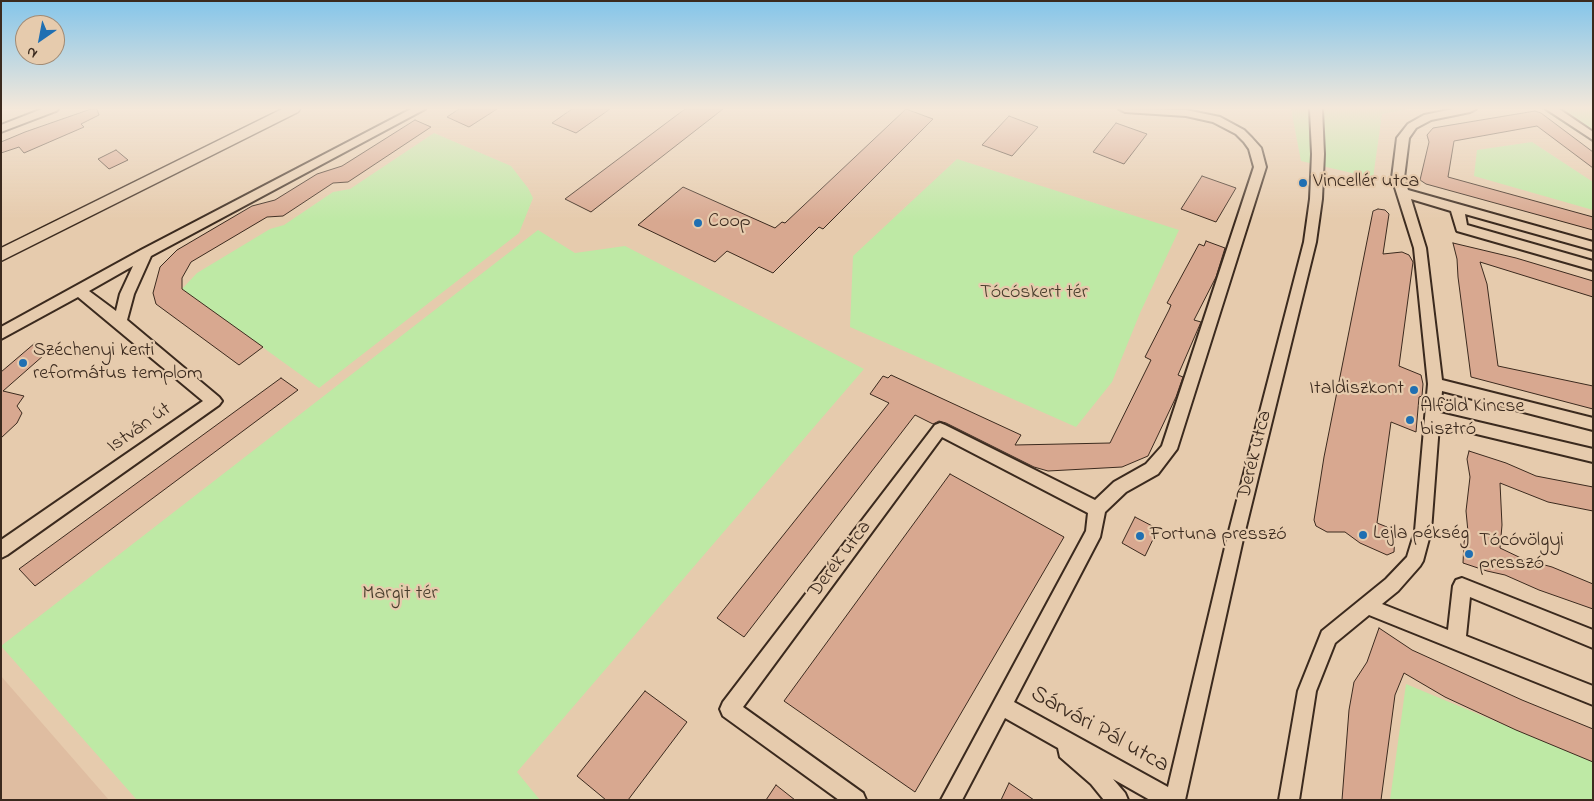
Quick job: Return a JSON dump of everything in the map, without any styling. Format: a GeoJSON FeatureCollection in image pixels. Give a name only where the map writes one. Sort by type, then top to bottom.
{"type":"FeatureCollection","features":[{"type":"Feature","properties":{"kind":"street"},"geometry":{"type":"LineString","coordinates":[[1,255],[218,146]]}},
{"type":"Feature","properties":{"kind":"street"},"geometry":{"type":"LineString","coordinates":[[1,334],[146,253],[348,146]]}},
{"type":"Feature","properties":{"kind":"street"},"geometry":{"type":"LineString","coordinates":[[950,800],[1094,532],[1097,509],[1120,487],[1152,469],[1169,449],[1260,167],[1253,146]]}},
{"type":"Feature","properties":{"kind":"street","name":"Derék utca"},"geometry":{"type":"LineString","coordinates":[[1173,800],[1235,539],[1310,242],[1316,199],[1318,146]]}},
{"type":"Feature","properties":{"kind":"street"},"geometry":{"type":"LineString","coordinates":[[1289,800],[1307,691],[1328,636],[1392,585],[1414,561],[1423,531],[1435,384],[1420,248],[1398,178],[1402,146]]}},
{"type":"Feature","properties":{"kind":"street"},"geometry":{"type":"LineString","coordinates":[[1403,192],[1593,246]]}},
{"type":"Feature","properties":{"kind":"street"},"geometry":{"type":"LineString","coordinates":[[1457,208],[1462,228],[1593,266]]}},
{"type":"Feature","properties":{"kind":"street"},"geometry":{"type":"LineString","coordinates":[[80,291],[120,322],[127,294],[146,253]]}},
{"type":"Feature","properties":{"kind":"street","name":"István út"},"geometry":{"type":"LineString","coordinates":[[1,550],[214,401],[120,322]]}},
{"type":"Feature","properties":{"kind":"street"},"geometry":{"type":"LineString","coordinates":[[1435,384],[1593,424]]}},
{"type":"Feature","properties":{"kind":"street"},"geometry":{"type":"LineString","coordinates":[[1433,416],[1593,456]]}},
{"type":"Feature","properties":{"kind":"street","name":"Derék utca"},"geometry":{"type":"LineString","coordinates":[[856,800],[730,709],[940,429],[1097,509]]}},
{"type":"Feature","properties":{"kind":"street"},"geometry":{"type":"LineString","coordinates":[[1456,642],[1462,586],[1593,638]]}},
{"type":"Feature","properties":{"kind":"street"},"geometry":{"type":"LineString","coordinates":[[1366,606],[1593,696]]}},
{"type":"Feature","properties":{"kind":"street","name":"Sárvári Pál utca"},"geometry":{"type":"LineString","coordinates":[[1002,706],[1173,800]]}},
{"type":"Feature","properties":{"kind":"street"},"geometry":{"type":"LineString","coordinates":[[1035,724],[1080,760],[1118,800]]}},
{"type":"Feature","properties":{"kind":"shaded area"},"geometry":{"type":"Polygon","coordinates":[[[1,676],[109,800],[1,800],[1,676]]]}},
{"type":"Feature","properties":{"kind":"green space"},"geometry":{"type":"Polygon","coordinates":[[[414,146],[465,146],[511,166],[528,188],[533,198],[519,233],[319,388],[182,289],[197,273],[270,229],[284,225],[333,192],[350,189],[414,146]]]}},
{"type":"Feature","properties":{"kind":"green space"},"geometry":{"type":"Polygon","coordinates":[[[1298,146],[1377,146],[1373,178],[1301,161],[1298,146]]]}},
{"type":"Feature","properties":{"kind":"green space"},"geometry":{"type":"Polygon","coordinates":[[[1502,146],[1539,146],[1593,182],[1593,210],[1474,176],[1477,150],[1502,146]]]}},
{"type":"Feature","properties":{"kind":"green space","name":"Tócóskert tér"},"geometry":{"type":"Polygon","coordinates":[[[957,159],[1179,230],[1140,313],[1112,382],[1076,427],[850,327],[853,256],[957,159]]]}},
{"type":"Feature","properties":{"kind":"green space","name":"Margit tér"},"geometry":{"type":"Polygon","coordinates":[[[538,230],[575,253],[625,246],[864,369],[517,772],[540,800],[137,800],[1,646],[538,230]]]}},
{"type":"Feature","properties":{"kind":"green space"},"geometry":{"type":"Polygon","coordinates":[[[1406,684],[1593,762],[1593,800],[1390,800],[1406,684]]]}},
{"type":"Feature","properties":{"kind":"building"},"geometry":{"type":"Polygon","coordinates":[[[1,146],[39,146],[24,153],[19,147],[1,153],[1,146]]]}},
{"type":"Feature","properties":{"kind":"building"},"geometry":{"type":"Polygon","coordinates":[[[373,146],[402,146],[348,182],[333,183],[283,216],[267,217],[191,262],[182,278],[182,289],[263,347],[239,365],[156,304],[153,293],[160,267],[177,250],[252,206],[275,200],[317,174],[342,166],[373,146]]]}},
{"type":"Feature","properties":{"kind":"building"},"geometry":{"type":"Polygon","coordinates":[[[635,146],[675,146],[591,212],[565,199],[635,146]]]}},
{"type":"Feature","properties":{"kind":"building"},"geometry":{"type":"Polygon","coordinates":[[[866,146],[906,146],[823,229],[819,227],[773,273],[727,251],[715,262],[638,225],[683,187],[775,228],[782,222],[785,223],[866,146]]]}},
{"type":"Feature","properties":{"kind":"building"},"geometry":{"type":"Polygon","coordinates":[[[986,146],[1021,146],[1012,156],[986,146]]]}},
{"type":"Feature","properties":{"kind":"building"},"geometry":{"type":"Polygon","coordinates":[[[1097,146],[1138,146],[1124,164],[1093,152],[1097,146]]]}},
{"type":"Feature","properties":{"kind":"building"},"geometry":{"type":"Polygon","coordinates":[[[1428,146],[1453,146],[1448,177],[1593,217],[1593,230],[1426,184],[1420,180],[1428,146]]]}},
{"type":"Feature","properties":{"kind":"building"},"geometry":{"type":"Polygon","coordinates":[[[1564,146],[1586,146],[1593,152],[1593,168],[1564,146]]]}},
{"type":"Feature","properties":{"kind":"building"},"geometry":{"type":"Polygon","coordinates":[[[116,150],[128,160],[109,169],[98,159],[116,150]]]}},
{"type":"Feature","properties":{"kind":"building"},"geometry":{"type":"Polygon","coordinates":[[[1202,176],[1236,188],[1216,222],[1181,209],[1202,176]]]}},
{"type":"Feature","properties":{"kind":"building"},"geometry":{"type":"Polygon","coordinates":[[[1378,209],[1385,210],[1389,214],[1383,254],[1402,252],[1409,255],[1413,262],[1399,366],[1421,375],[1423,384],[1422,396],[1419,397],[1416,432],[1391,422],[1377,523],[1387,527],[1395,535],[1394,552],[1387,555],[1360,543],[1345,532],[1327,532],[1316,526],[1314,520],[1324,457],[1373,211],[1378,209]]]}},
{"type":"Feature","properties":{"kind":"building"},"geometry":{"type":"Polygon","coordinates":[[[1206,241],[1225,248],[1216,277],[1194,320],[1201,322],[1178,375],[1183,377],[1176,397],[1148,456],[1122,467],[1048,471],[1034,467],[946,423],[939,421],[933,424],[915,415],[744,637],[717,618],[889,403],[870,394],[883,376],[888,378],[891,375],[1021,435],[1015,445],[1110,443],[1151,360],[1145,357],[1169,310],[1171,305],[1167,303],[1199,244],[1204,246],[1206,241]]]}},
{"type":"Feature","properties":{"kind":"building"},"geometry":{"type":"Polygon","coordinates":[[[1453,243],[1516,258],[1593,281],[1593,297],[1480,262],[1487,284],[1498,366],[1593,386],[1593,409],[1471,377],[1457,259],[1453,243]]]}},
{"type":"Feature","properties":{"kind":"building"},"geometry":{"type":"Polygon","coordinates":[[[35,343],[44,355],[3,391],[24,396],[17,406],[22,413],[17,423],[1,438],[1,372],[35,343]]]}},
{"type":"Feature","properties":{"kind":"building"},"geometry":{"type":"Polygon","coordinates":[[[281,378],[298,390],[35,586],[19,569],[281,378]]]}},
{"type":"Feature","properties":{"kind":"building"},"geometry":{"type":"Polygon","coordinates":[[[1469,451],[1506,463],[1536,476],[1593,487],[1593,511],[1548,502],[1500,483],[1502,525],[1500,548],[1523,559],[1552,567],[1593,584],[1593,609],[1539,590],[1505,575],[1463,563],[1464,542],[1468,532],[1466,511],[1470,477],[1467,459],[1469,451]]]}},
{"type":"Feature","properties":{"kind":"building"},"geometry":{"type":"Polygon","coordinates":[[[950,474],[1064,537],[915,792],[784,701],[950,474]]]}},
{"type":"Feature","properties":{"kind":"building","name":"Fortuna presszó"},"geometry":{"type":"Polygon","coordinates":[[[1135,517],[1158,529],[1145,556],[1122,543],[1135,517]]]}},
{"type":"Feature","properties":{"kind":"building"},"geometry":{"type":"Polygon","coordinates":[[[1379,628],[1412,650],[1522,700],[1593,729],[1593,762],[1516,730],[1445,697],[1404,673],[1395,695],[1381,800],[1342,800],[1349,710],[1354,682],[1367,662],[1379,628]]]}},
{"type":"Feature","properties":{"kind":"building"},"geometry":{"type":"Polygon","coordinates":[[[645,691],[687,722],[628,800],[606,800],[577,776],[645,691]]]}},
{"type":"Feature","properties":{"kind":"building"},"geometry":{"type":"Polygon","coordinates":[[[1009,783],[1034,800],[1001,800],[1009,783]]]}},
{"type":"Feature","properties":{"kind":"building"},"geometry":{"type":"Polygon","coordinates":[[[776,785],[795,800],[766,800],[776,785]]]}},
{"type":"Feature","properties":{"kind":"place","name":"Vincellér utca"},"geometry":{"type":"Point","coordinates":[1303,183]}},
{"type":"Feature","properties":{"kind":"place","name":"Coop"},"geometry":{"type":"Point","coordinates":[698,223]}},
{"type":"Feature","properties":{"kind":"place","name":"Széchenyi kerti református templom"},"geometry":{"type":"Point","coordinates":[23,363]}},
{"type":"Feature","properties":{"kind":"place","name":"Italdiszkont"},"geometry":{"type":"Point","coordinates":[1414,390]}},
{"type":"Feature","properties":{"kind":"place","name":"Alföld Kincse bisztró"},"geometry":{"type":"Point","coordinates":[1410,420]}},
{"type":"Feature","properties":{"kind":"place","name":"Lejla pékség"},"geometry":{"type":"Point","coordinates":[1363,535]}},
{"type":"Feature","properties":{"kind":"place","name":"Fortuna presszó"},"geometry":{"type":"Point","coordinates":[1140,536]}},
{"type":"Feature","properties":{"kind":"place","name":"Tócóvölgyi presszó"},"geometry":{"type":"Point","coordinates":[1469,554]}}]}
